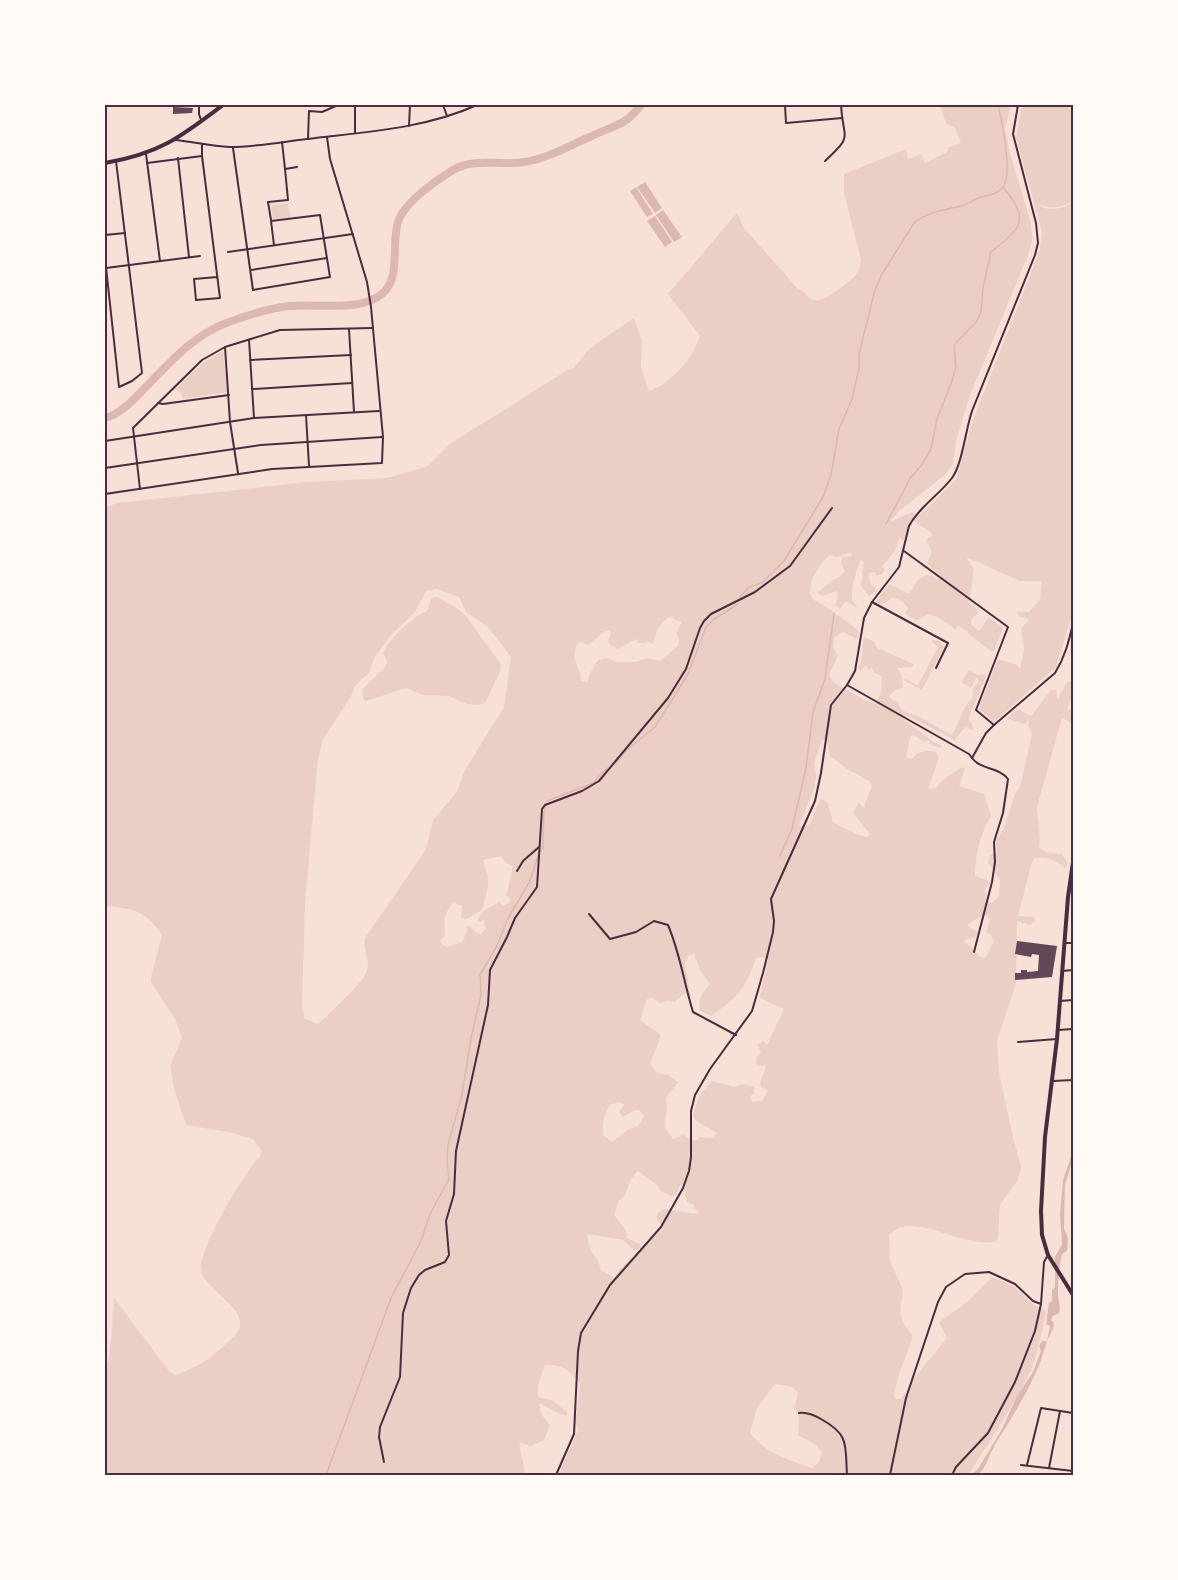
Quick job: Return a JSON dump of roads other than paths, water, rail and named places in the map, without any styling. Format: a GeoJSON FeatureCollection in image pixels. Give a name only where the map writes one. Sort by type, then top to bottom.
{"type":"FeatureCollection","features":[{"type":"Feature","properties":{"kind":"highway"},"geometry":{"type":"LineString","coordinates":[[105,163],[146,154],[175,140],[223,105]]}},
{"type":"Feature","properties":{"kind":"highway"},"geometry":{"type":"LineString","coordinates":[[1073,864],[1044,1153],[1041,1211],[1042,1235],[1049,1257],[1073,1295]]}},
{"type":"Feature","properties":{"kind":"street"},"geometry":{"type":"LineString","coordinates":[[199,105],[198,114],[202,121]]}},
{"type":"Feature","properties":{"kind":"street"},"geometry":{"type":"LineString","coordinates":[[355,105],[355,133]]}},
{"type":"Feature","properties":{"kind":"street"},"geometry":{"type":"LineString","coordinates":[[409,126],[410,105]]}},
{"type":"Feature","properties":{"kind":"street"},"geometry":{"type":"LineString","coordinates":[[443,105],[447,116]]}},
{"type":"Feature","properties":{"kind":"street"},"geometry":{"type":"LineString","coordinates":[[785,105],[786,123],[842,118]]}},
{"type":"Feature","properties":{"kind":"street"},"geometry":{"type":"LineString","coordinates":[[825,161],[844,143],[846,135],[841,105]]}},
{"type":"Feature","properties":{"kind":"street"},"geometry":{"type":"LineString","coordinates":[[556,1475],[574,1434],[581,1333],[610,1285],[661,1227],[674,1207],[689,1171],[691,1111],[695,1095],[710,1069],[752,1011],[773,933],[771,900],[815,801],[831,705],[848,685],[855,671],[864,618],[872,602],[896,573],[904,551],[909,526],[914,517],[952,478],[957,469],[972,411],[1035,255],[1038,243],[1036,223],[1013,134],[1018,105]]}},
{"type":"Feature","properties":{"kind":"street"},"geometry":{"type":"LineString","coordinates":[[308,139],[309,111],[322,112],[336,106]]}},
{"type":"Feature","properties":{"kind":"street"},"geometry":{"type":"LineString","coordinates":[[175,140],[233,147],[282,142],[409,126],[474,106]]}},
{"type":"Feature","properties":{"kind":"street"},"geometry":{"type":"LineString","coordinates":[[105,494],[238,473],[382,463],[372,306],[330,159],[327,136]]}},
{"type":"Feature","properties":{"kind":"street"},"geometry":{"type":"LineString","coordinates":[[274,246],[268,202],[288,200],[282,142]]}},
{"type":"Feature","properties":{"kind":"street"},"geometry":{"type":"LineString","coordinates":[[202,145],[220,298],[196,300],[194,279],[217,277]]}},
{"type":"Feature","properties":{"kind":"street"},"geometry":{"type":"LineString","coordinates":[[233,147],[253,290],[330,277],[320,215],[271,221]]}},
{"type":"Feature","properties":{"kind":"street"},"geometry":{"type":"LineString","coordinates":[[146,154],[160,261]]}},
{"type":"Feature","properties":{"kind":"street"},"geometry":{"type":"LineString","coordinates":[[147,163],[202,156]]}},
{"type":"Feature","properties":{"kind":"street"},"geometry":{"type":"LineString","coordinates":[[178,158],[189,257]]}},
{"type":"Feature","properties":{"kind":"street"},"geometry":{"type":"LineString","coordinates":[[105,258],[119,387],[142,373],[116,161]]}},
{"type":"Feature","properties":{"kind":"street"},"geometry":{"type":"LineString","coordinates":[[285,169],[297,167]]}},
{"type":"Feature","properties":{"kind":"street"},"geometry":{"type":"LineString","coordinates":[[105,235],[125,233]]}},
{"type":"Feature","properties":{"kind":"street"},"geometry":{"type":"LineString","coordinates":[[228,252],[353,234]]}},
{"type":"Feature","properties":{"kind":"street"},"geometry":{"type":"LineString","coordinates":[[106,268],[200,256]]}},
{"type":"Feature","properties":{"kind":"street"},"geometry":{"type":"LineString","coordinates":[[251,270],[327,258]]}},
{"type":"Feature","properties":{"kind":"street"},"geometry":{"type":"LineString","coordinates":[[140,489],[133,428],[202,360],[225,347],[280,330],[373,328]]}},
{"type":"Feature","properties":{"kind":"street"},"geometry":{"type":"LineString","coordinates":[[349,329],[354,412]]}},
{"type":"Feature","properties":{"kind":"street"},"geometry":{"type":"LineString","coordinates":[[249,340],[254,418]]}},
{"type":"Feature","properties":{"kind":"street"},"geometry":{"type":"LineString","coordinates":[[225,347],[230,422],[238,473]]}},
{"type":"Feature","properties":{"kind":"street"},"geometry":{"type":"LineString","coordinates":[[250,360],[351,355]]}},
{"type":"Feature","properties":{"kind":"street"},"geometry":{"type":"LineString","coordinates":[[252,389],[352,383]]}},
{"type":"Feature","properties":{"kind":"street"},"geometry":{"type":"LineString","coordinates":[[158,403],[229,394]]}},
{"type":"Feature","properties":{"kind":"street"},"geometry":{"type":"LineString","coordinates":[[105,441],[254,418],[379,411]]}},
{"type":"Feature","properties":{"kind":"street"},"geometry":{"type":"LineString","coordinates":[[306,415],[309,467]]}},
{"type":"Feature","properties":{"kind":"street"},"geometry":{"type":"LineString","coordinates":[[105,468],[234,449],[382,437]]}},
{"type":"Feature","properties":{"kind":"street"},"geometry":{"type":"LineString","coordinates":[[384,1462],[379,1437],[380,1427],[400,1377],[403,1313],[408,1294],[419,1275],[445,1262],[449,1255],[446,1221],[454,1194],[456,1151],[488,1005],[490,970],[515,918],[537,887],[541,814],[545,805],[599,781],[668,698],[686,669],[699,628],[704,621],[711,614],[755,592],[790,566],[832,508]]}},
{"type":"Feature","properties":{"kind":"street"},"geometry":{"type":"LineString","coordinates":[[904,551],[1008,627],[976,710],[994,725]]}},
{"type":"Feature","properties":{"kind":"street"},"geometry":{"type":"LineString","coordinates":[[872,602],[948,643],[936,668]]}},
{"type":"Feature","properties":{"kind":"street"},"geometry":{"type":"LineString","coordinates":[[972,758],[986,733],[1055,673],[1064,655],[1073,623]]}},
{"type":"Feature","properties":{"kind":"street"},"geometry":{"type":"LineString","coordinates":[[848,685],[969,754],[978,764],[999,771],[1008,779],[1003,813],[994,842],[995,861],[992,882],[974,952]]}},
{"type":"Feature","properties":{"kind":"street"},"geometry":{"type":"LineString","coordinates":[[517,871],[523,861],[539,847]]}},
{"type":"Feature","properties":{"kind":"street"},"geometry":{"type":"LineString","coordinates":[[589,914],[610,939],[636,932],[654,921],[668,925],[675,940],[693,1012],[736,1035]]}},
{"type":"Feature","properties":{"kind":"street"},"geometry":{"type":"LineString","coordinates":[[1064,944],[1073,943]]}},
{"type":"Feature","properties":{"kind":"street"},"geometry":{"type":"LineString","coordinates":[[1062,971],[1073,970]]}},
{"type":"Feature","properties":{"kind":"street"},"geometry":{"type":"LineString","coordinates":[[1060,1001],[1073,1000]]}},
{"type":"Feature","properties":{"kind":"street"},"geometry":{"type":"LineString","coordinates":[[1058,1030],[1073,1029]]}},
{"type":"Feature","properties":{"kind":"street"},"geometry":{"type":"LineString","coordinates":[[1018,1042],[1057,1039]]}},
{"type":"Feature","properties":{"kind":"street"},"geometry":{"type":"LineString","coordinates":[[1053,1081],[1073,1080]]}},
{"type":"Feature","properties":{"kind":"street"},"geometry":{"type":"LineString","coordinates":[[105,1246],[105,1251]]}},
{"type":"Feature","properties":{"kind":"street"},"geometry":{"type":"LineString","coordinates":[[952,1475],[956,1467],[988,1433],[1015,1382],[1035,1332],[1041,1304],[1044,1262],[1049,1257]]}},
{"type":"Feature","properties":{"kind":"street"},"geometry":{"type":"LineString","coordinates":[[890,1475],[906,1398],[938,1302],[946,1287],[965,1274],[989,1272],[1015,1284],[1033,1301],[1041,1304]]}},
{"type":"Feature","properties":{"kind":"street"},"geometry":{"type":"LineString","coordinates":[[1026,1466],[1041,1408],[1073,1413]]}},
{"type":"Feature","properties":{"kind":"street"},"geometry":{"type":"LineString","coordinates":[[1049,1468],[1060,1411]]}},
{"type":"Feature","properties":{"kind":"street"},"geometry":{"type":"LineString","coordinates":[[799,1413],[816,1416],[838,1430],[843,1437],[847,1475]]}},
{"type":"Feature","properties":{"kind":"street"},"geometry":{"type":"LineString","coordinates":[[1021,1465],[1073,1471]]}},
{"type":"Feature","properties":{"kind":"waterway"},"geometry":{"type":"LineString","coordinates":[[105,418],[124,408],[192,343],[229,322],[275,308],[363,303],[383,293],[389,286],[394,268],[395,237],[399,219],[415,198],[453,170],[470,164],[515,163],[541,158],[621,123],[641,105]]}},
{"type":"Feature","properties":{"kind":"waterway"},"geometry":{"type":"LineString","coordinates":[[740,597],[748,588],[763,582],[784,561],[823,497],[831,475],[839,429],[852,399],[859,368],[859,354],[875,290],[882,274],[914,223],[930,214],[995,193],[1003,187],[1006,180],[1007,159],[998,105]]}},
{"type":"Feature","properties":{"kind":"waterway"},"geometry":{"type":"LineString","coordinates":[[886,524],[911,477],[931,449],[937,419],[956,367],[954,345],[977,321],[981,311],[983,288],[991,252],[1015,230],[1019,223],[1017,208],[1003,187]]}},
{"type":"Feature","properties":{"kind":"waterway"},"geometry":{"type":"LineString","coordinates":[[616,763],[627,750],[655,727],[688,674],[706,627],[738,604]]}},
{"type":"Feature","properties":{"kind":"waterway"},"geometry":{"type":"LineString","coordinates":[[780,856],[792,829],[806,768],[813,712],[825,679],[834,614]]}},
{"type":"Feature","properties":{"kind":"waterway"},"geometry":{"type":"LineString","coordinates":[[547,801],[593,783],[607,768]]}},
{"type":"Feature","properties":{"kind":"waterway"},"geometry":{"type":"LineString","coordinates":[[540,852],[543,849],[546,806]]}},
{"type":"Feature","properties":{"kind":"waterway"},"geometry":{"type":"LineString","coordinates":[[326,1475],[391,1298],[421,1241],[430,1214],[449,1179],[448,1145],[462,1095],[481,995],[480,975],[498,944],[507,920],[530,881],[538,856]]}}]}
